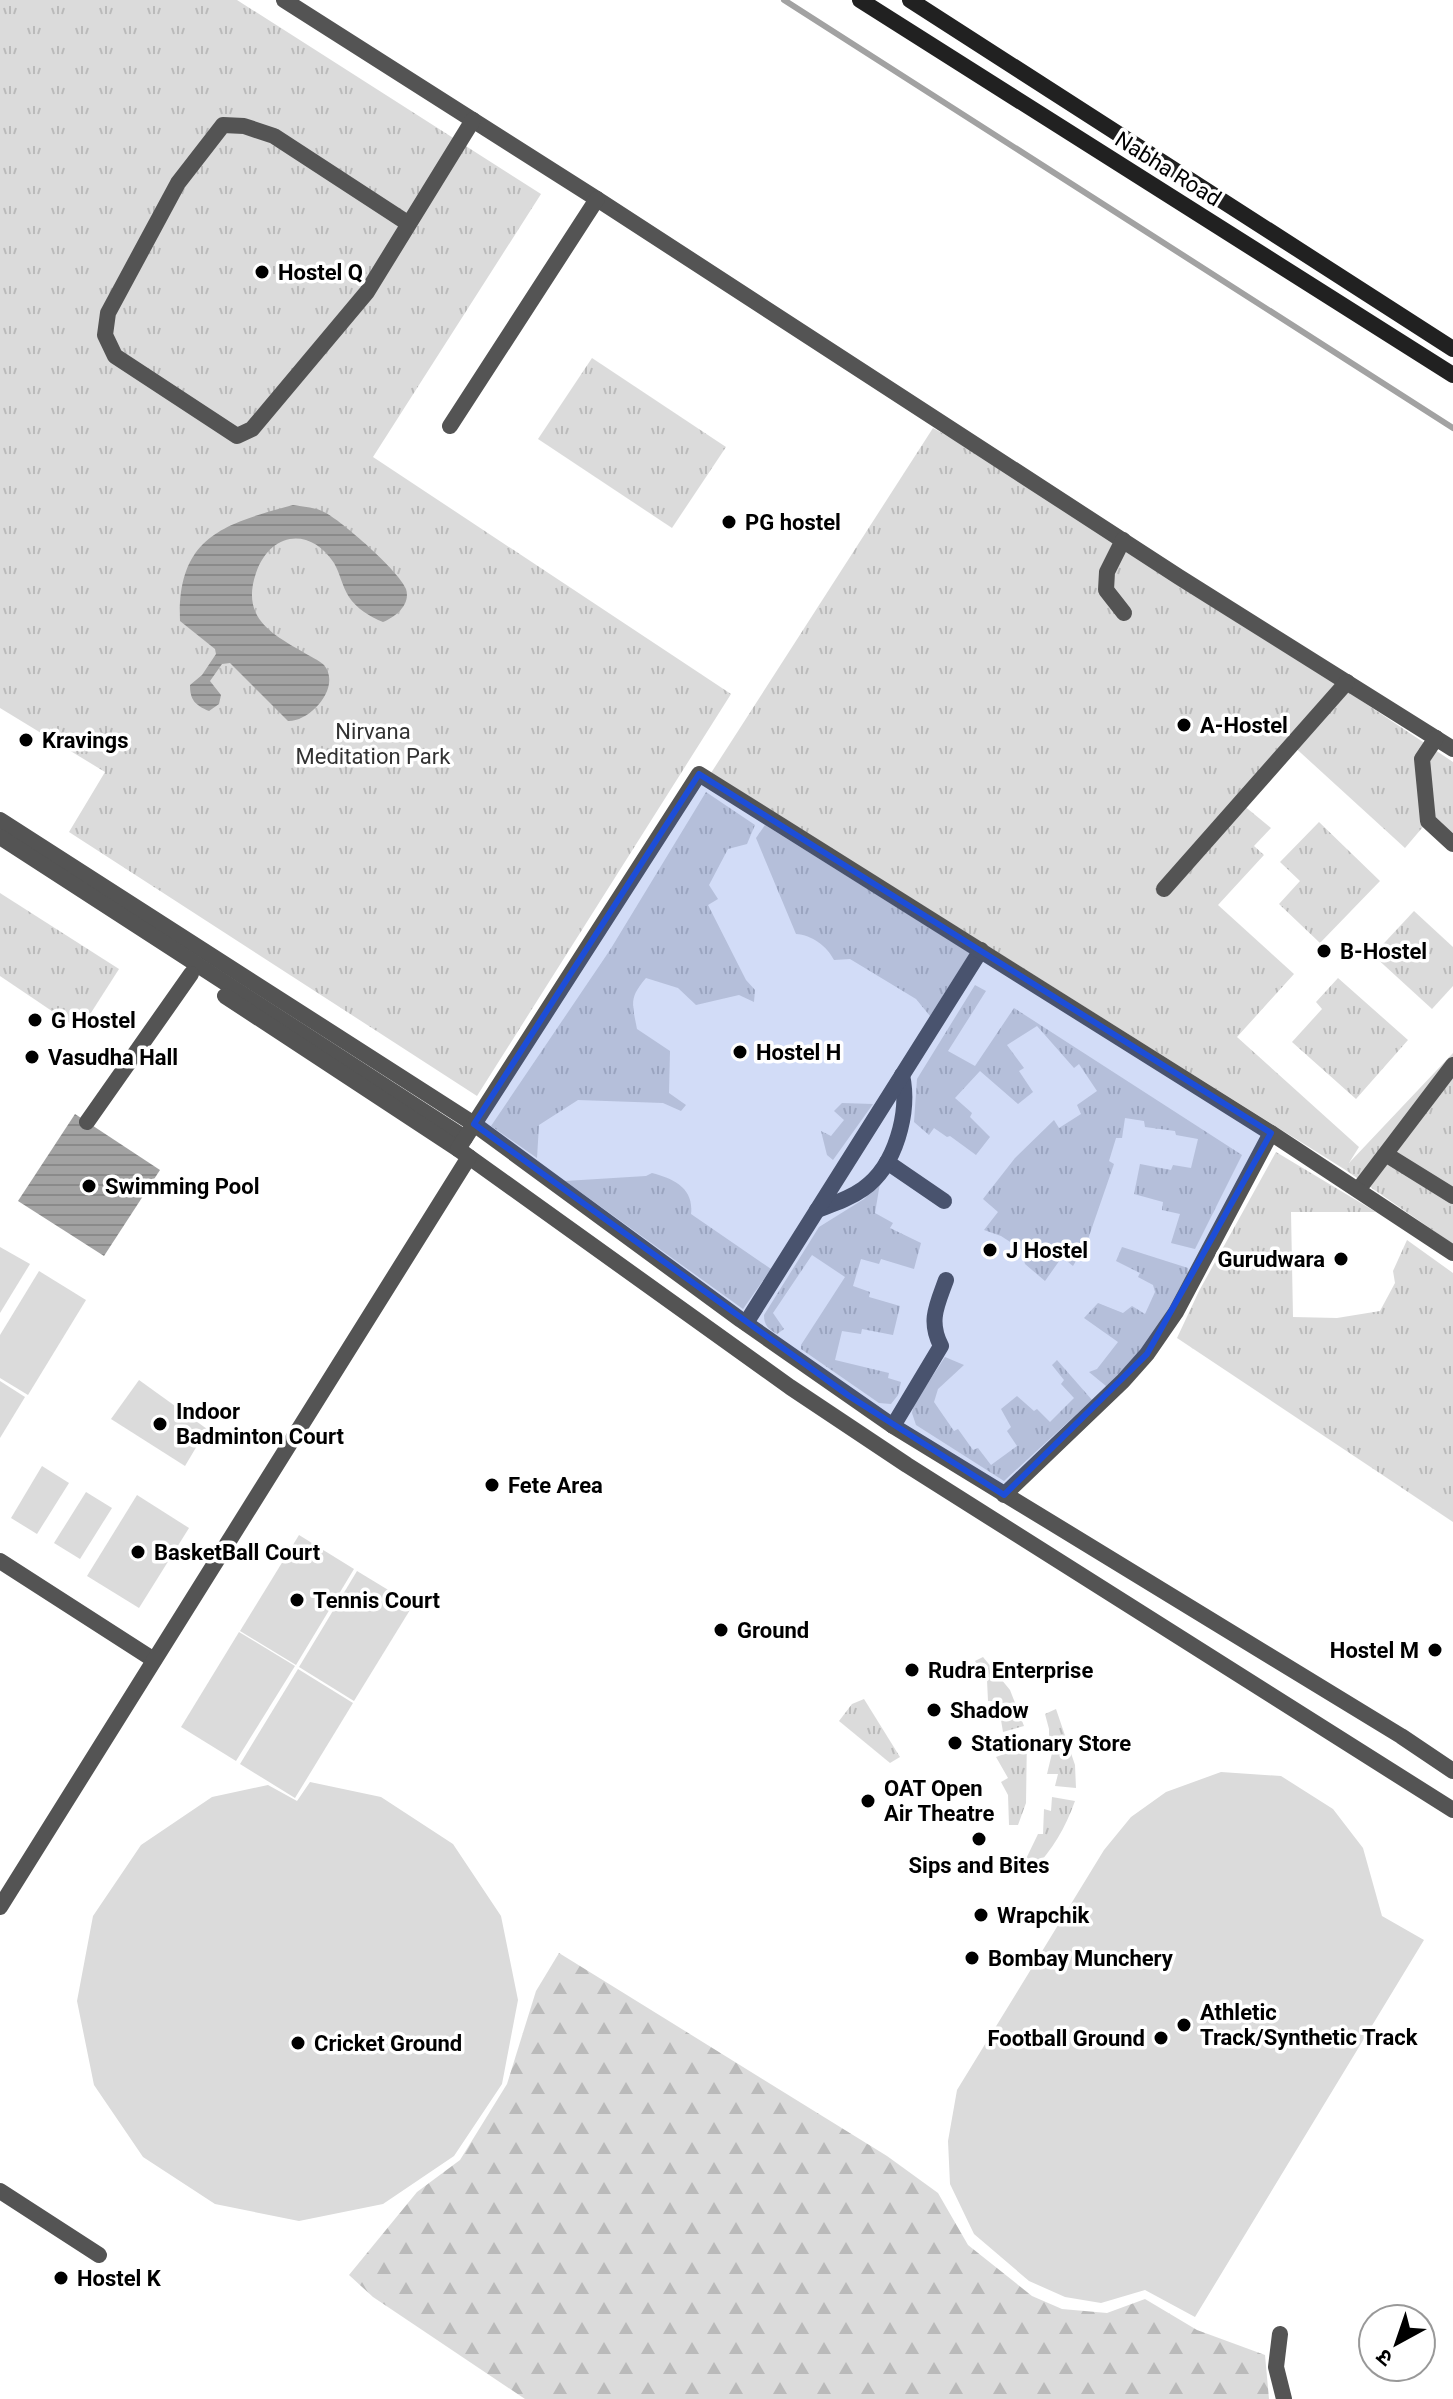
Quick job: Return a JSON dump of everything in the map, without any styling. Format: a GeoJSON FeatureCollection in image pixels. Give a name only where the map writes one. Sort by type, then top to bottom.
{"type":"FeatureCollection","features":[{"type":"Feature","properties":{"kind":"main road","name":"Nabha Road"},"geometry":{"type":"LineString","coordinates":[[860,0],[1452,371]]}},
{"type":"Feature","properties":{"kind":"main road","name":"Nabha Road"},"geometry":{"type":"LineString","coordinates":[[910,0],[1453,349]]}},
{"type":"Feature","properties":{"kind":"street"},"geometry":{"type":"LineString","coordinates":[[284,0],[1453,749]]}},
{"type":"Feature","properties":{"kind":"street"},"geometry":{"type":"LineString","coordinates":[[409,224],[274,136],[244,126],[223,125],[178,183],[108,313],[105,335],[115,356],[237,436],[252,429],[367,292],[409,224],[473,120]]}},
{"type":"Feature","properties":{"kind":"street"},"geometry":{"type":"LineString","coordinates":[[450,426],[597,199]]}},
{"type":"Feature","properties":{"kind":"street"},"geometry":{"type":"LineString","coordinates":[[1123,540],[1107,572],[1106,590],[1124,613]]}},
{"type":"Feature","properties":{"kind":"street"},"geometry":{"type":"LineString","coordinates":[[1164,889],[1347,682]]}},
{"type":"Feature","properties":{"kind":"street"},"geometry":{"type":"LineString","coordinates":[[1436,738],[1422,759],[1428,821],[1453,844]]}},
{"type":"Feature","properties":{"kind":"street"},"geometry":{"type":"LineString","coordinates":[[0,1907],[154,1660],[466,1142],[699,774],[1271,1133],[1453,1253]]}},
{"type":"Feature","properties":{"kind":"street"},"geometry":{"type":"LineString","coordinates":[[0,820],[466,1142],[790,1387],[907,1465],[1453,1810]]}},
{"type":"Feature","properties":{"kind":"street"},"geometry":{"type":"LineString","coordinates":[[0,837],[746,1323],[893,1426],[1453,1771]]}},
{"type":"Feature","properties":{"kind":"street"},"geometry":{"type":"LineString","coordinates":[[0,849],[191,974],[466,1142]]}},
{"type":"Feature","properties":{"kind":"street"},"geometry":{"type":"LineString","coordinates":[[746,1323],[981,950]]}},
{"type":"Feature","properties":{"kind":"street"},"geometry":{"type":"LineString","coordinates":[[87,1122],[191,974]]}},
{"type":"Feature","properties":{"kind":"street"},"geometry":{"type":"LineString","coordinates":[[1358,1190],[1453,1065]]}},
{"type":"Feature","properties":{"kind":"street"},"geometry":{"type":"LineString","coordinates":[[817,1210],[865,1189],[887,1162],[896,1142],[906,1096],[902,1075]]}},
{"type":"Feature","properties":{"kind":"street"},"geometry":{"type":"LineString","coordinates":[[1004,1495],[1147,1354],[1176,1312],[1271,1133]]}},
{"type":"Feature","properties":{"kind":"street"},"geometry":{"type":"LineString","coordinates":[[1387,1155],[1453,1196]]}},
{"type":"Feature","properties":{"kind":"street"},"geometry":{"type":"LineString","coordinates":[[887,1162],[944,1201]]}},
{"type":"Feature","properties":{"kind":"street"},"geometry":{"type":"LineString","coordinates":[[893,1426],[941,1346],[933,1331],[933,1313],[946,1280]]}},
{"type":"Feature","properties":{"kind":"street"},"geometry":{"type":"LineString","coordinates":[[1025,1539],[1043,1518]]}},
{"type":"Feature","properties":{"kind":"street"},"geometry":{"type":"LineString","coordinates":[[0,1561],[154,1660]]}},
{"type":"Feature","properties":{"kind":"street"},"geometry":{"type":"LineString","coordinates":[[0,2191],[99,2255]]}},
{"type":"Feature","properties":{"kind":"street"},"geometry":{"type":"LineString","coordinates":[[1280,2334],[1276,2367],[1284,2399]]}},
{"type":"Feature","properties":{"kind":"highlighted area"},"geometry":{"type":"Polygon","coordinates":[[[699,774],[1271,1133],[1147,1354],[1004,1495],[849,1396],[474,1124],[699,774]]]}},
{"type":"Feature","properties":{"kind":"green space","name":"Nirvana Meditation Park"},"geometry":{"type":"Polygon","coordinates":[[[0,0],[237,0],[541,194],[373,457],[731,694],[477,1096],[69,832],[105,772],[0,708],[0,0]]]}},
{"type":"Feature","properties":{"kind":"green space"},"geometry":{"type":"Polygon","coordinates":[[[592,358],[726,447],[672,528],[538,439],[592,358]]]}},
{"type":"Feature","properties":{"kind":"green space"},"geometry":{"type":"Polygon","coordinates":[[[933,428],[1055,496],[1453,762],[1453,844],[1428,821],[1405,848],[1290,743],[1237,800],[1271,828],[1254,846],[1264,855],[1218,905],[1294,974],[1237,1037],[1359,1147],[1349,1163],[1453,1053],[1453,1244],[1344,1169],[711,773],[933,428]]]}},
{"type":"Feature","properties":{"kind":"green space"},"geometry":{"type":"Polygon","coordinates":[[[706,792],[755,825],[747,844],[728,849],[709,885],[718,899],[708,905],[746,980],[755,990],[754,1002],[739,995],[696,1005],[678,988],[646,978],[633,1001],[637,1029],[670,1051],[669,1093],[686,1105],[681,1111],[663,1103],[578,1100],[539,1125],[537,1158],[491,1126],[610,950],[706,792]]]}},
{"type":"Feature","properties":{"kind":"green space"},"geometry":{"type":"Polygon","coordinates":[[[1319,822],[1380,881],[1320,943],[1279,904],[1300,881],[1280,862],[1319,822]]]}},
{"type":"Feature","properties":{"kind":"green space"},"geometry":{"type":"Polygon","coordinates":[[[765,825],[970,953],[930,1016],[916,999],[850,959],[834,960],[818,942],[796,934],[756,838],[765,825]]]}},
{"type":"Feature","properties":{"kind":"green space"},"geometry":{"type":"Polygon","coordinates":[[[0,893],[119,969],[80,1030],[0,976],[0,893]]]}},
{"type":"Feature","properties":{"kind":"green space"},"geometry":{"type":"Polygon","coordinates":[[[1414,911],[1453,947],[1453,986],[1432,1009],[1373,955],[1414,911]]]}},
{"type":"Feature","properties":{"kind":"green space"},"geometry":{"type":"Polygon","coordinates":[[[1338,978],[1408,1040],[1356,1099],[1292,1042],[1322,1009],[1316,1002],[1338,978]]]}},
{"type":"Feature","properties":{"kind":"green space"},"geometry":{"type":"Polygon","coordinates":[[[975,985],[986,991],[948,1051],[975,1066],[1014,1008],[1242,1155],[1195,1249],[1171,1243],[1180,1214],[1162,1210],[1163,1202],[1134,1194],[1140,1164],[1171,1170],[1173,1165],[1191,1168],[1198,1139],[1176,1135],[1175,1131],[1145,1127],[1144,1121],[1125,1118],[1122,1138],[1116,1138],[1109,1161],[1114,1164],[1087,1242],[1073,1266],[1062,1257],[1045,1281],[1025,1264],[1021,1249],[1001,1236],[984,1230],[998,1212],[983,1199],[1015,1158],[1054,1120],[1059,1128],[1081,1114],[1077,1105],[1097,1091],[1079,1064],[1074,1068],[1037,1026],[1007,1045],[1024,1068],[1019,1071],[1033,1092],[1018,1104],[980,1071],[955,1098],[972,1113],[970,1117],[990,1137],[976,1155],[950,1136],[934,1128],[929,1135],[914,1122],[917,1079],[975,985]]]}},
{"type":"Feature","properties":{"kind":"green space"},"geometry":{"type":"Polygon","coordinates":[[[842,1103],[873,1104],[833,1160],[827,1155],[821,1131],[831,1136],[844,1120],[834,1111],[842,1103]]]}},
{"type":"Feature","properties":{"kind":"green space"},"geometry":{"type":"Polygon","coordinates":[[[1276,1152],[1376,1212],[1291,1212],[1293,1317],[1337,1318],[1380,1311],[1395,1283],[1393,1271],[1407,1240],[1453,1273],[1453,1522],[1177,1338],[1199,1291],[1276,1152]]]}},
{"type":"Feature","properties":{"kind":"green space"},"geometry":{"type":"Polygon","coordinates":[[[652,1173],[681,1186],[689,1197],[691,1214],[771,1269],[743,1309],[565,1181],[646,1176],[652,1173]]]}},
{"type":"Feature","properties":{"kind":"green space"},"geometry":{"type":"Polygon","coordinates":[[[880,1183],[875,1213],[893,1223],[890,1228],[921,1243],[914,1269],[881,1259],[879,1264],[861,1259],[853,1286],[870,1292],[869,1297],[900,1306],[893,1335],[862,1329],[861,1334],[842,1331],[835,1360],[889,1373],[888,1378],[901,1382],[898,1395],[891,1404],[879,1403],[801,1349],[845,1277],[812,1255],[773,1313],[784,1329],[777,1334],[771,1330],[764,1315],[819,1227],[864,1199],[880,1183]]]}},
{"type":"Feature","properties":{"kind":"green space"},"geometry":{"type":"Polygon","coordinates":[[[0,1247],[30,1264],[0,1313],[0,1247]]]}},
{"type":"Feature","properties":{"kind":"green space"},"geometry":{"type":"Polygon","coordinates":[[[1122,1247],[1188,1268],[1189,1283],[1123,1381],[1106,1386],[1089,1372],[1097,1369],[1118,1342],[1084,1318],[1098,1303],[1123,1313],[1132,1306],[1145,1314],[1155,1292],[1153,1285],[1138,1277],[1140,1273],[1116,1261],[1122,1247]]]}},
{"type":"Feature","properties":{"kind":"green space"},"geometry":{"type":"Polygon","coordinates":[[[39,1271],[86,1300],[28,1395],[0,1378],[0,1335],[39,1271]]]}},
{"type":"Feature","properties":{"kind":"green space"},"geometry":{"type":"Polygon","coordinates":[[[945,1357],[964,1365],[938,1389],[934,1402],[954,1431],[958,1429],[973,1450],[978,1448],[991,1465],[1017,1446],[1007,1431],[1011,1427],[1001,1409],[1017,1396],[1050,1422],[1074,1398],[1061,1384],[1064,1380],[1052,1365],[1057,1360],[1092,1400],[1004,1481],[916,1425],[912,1413],[914,1404],[945,1357]]]}},
{"type":"Feature","properties":{"kind":"green space","name":"Indoor Badminton Court"},"geometry":{"type":"Polygon","coordinates":[[[139,1380],[207,1429],[185,1466],[111,1419],[139,1380]]]}},
{"type":"Feature","properties":{"kind":"green space"},"geometry":{"type":"Polygon","coordinates":[[[0,1381],[25,1397],[0,1438],[0,1381]]]}},
{"type":"Feature","properties":{"kind":"green space"},"geometry":{"type":"Polygon","coordinates":[[[42,1466],[69,1483],[37,1534],[11,1518],[42,1466]]]}},
{"type":"Feature","properties":{"kind":"green space"},"geometry":{"type":"Polygon","coordinates":[[[86,1492],[112,1508],[80,1559],[54,1543],[86,1492]]]}},
{"type":"Feature","properties":{"kind":"green space","name":"BasketBall Court"},"geometry":{"type":"Polygon","coordinates":[[[137,1495],[189,1528],[139,1608],[87,1576],[137,1495]]]}},
{"type":"Feature","properties":{"kind":"green space","name":"Tennis Court"},"geometry":{"type":"Polygon","coordinates":[[[299,1535],[354,1569],[296,1665],[240,1631],[299,1535]]]}},
{"type":"Feature","properties":{"kind":"green space","name":"Tennis Court"},"geometry":{"type":"Polygon","coordinates":[[[357,1571],[413,1605],[354,1701],[299,1667],[357,1571]]]}},
{"type":"Feature","properties":{"kind":"green space","name":"Tennis Court"},"geometry":{"type":"Polygon","coordinates":[[[239,1632],[295,1666],[236,1761],[181,1727],[239,1632]]]}},
{"type":"Feature","properties":{"kind":"green space"},"geometry":{"type":"Polygon","coordinates":[[[983,1657],[1010,1690],[1024,1726],[1003,1732],[1001,1720],[991,1721],[996,1701],[988,1701],[987,1680],[975,1661],[983,1657]]]}},
{"type":"Feature","properties":{"kind":"green space","name":"Tennis Court"},"geometry":{"type":"Polygon","coordinates":[[[298,1669],[353,1703],[295,1798],[240,1764],[298,1669]]]}},
{"type":"Feature","properties":{"kind":"green space"},"geometry":{"type":"Polygon","coordinates":[[[864,1699],[900,1757],[890,1763],[839,1721],[852,1704],[864,1699]]]}},
{"type":"Feature","properties":{"kind":"green space"},"geometry":{"type":"Polygon","coordinates":[[[1056,1709],[1075,1765],[1076,1788],[1055,1786],[1058,1774],[1047,1774],[1053,1749],[1049,1748],[1045,1714],[1056,1709]]]}},
{"type":"Feature","properties":{"kind":"green space"},"geometry":{"type":"Polygon","coordinates":[[[1027,1736],[1026,1803],[1018,1825],[1009,1825],[1008,1795],[1001,1782],[1008,1778],[996,1757],[1004,1754],[1002,1743],[1027,1736]]]}},
{"type":"Feature","properties":{"kind":"green space","name":"Athletic Track/Synthetic Track"},"geometry":{"type":"Polygon","coordinates":[[[1221,1772],[1281,1776],[1333,1809],[1363,1848],[1382,1916],[1424,1940],[1195,2317],[1145,2290],[1101,2303],[1065,2297],[1029,2281],[974,2234],[950,2184],[948,2141],[957,2090],[1104,1850],[1131,1817],[1166,1792],[1221,1772]]]}},
{"type":"Feature","properties":{"kind":"green space","name":"Cricket Ground"},"geometry":{"type":"Polygon","coordinates":[[[310,1782],[381,1797],[453,1844],[501,1916],[518,2000],[502,2084],[454,2156],[383,2204],[299,2221],[215,2204],[143,2157],[94,2085],[77,2001],[93,1916],[141,1845],[212,1797],[268,1785],[297,1801],[310,1782]]]}},
{"type":"Feature","properties":{"kind":"green space"},"geometry":{"type":"Polygon","coordinates":[[[1052,1797],[1075,1801],[1058,1838],[1033,1871],[1024,1863],[1038,1834],[1043,1834],[1044,1809],[1051,1811],[1052,1797]]]}},
{"type":"Feature","properties":{"kind":"green space"},"geometry":{"type":"Polygon","coordinates":[[[559,1953],[887,2156],[938,2193],[968,2245],[1032,2296],[1062,2309],[1107,2313],[1145,2299],[1197,2330],[1265,2355],[1269,2399],[525,2399],[373,2297],[349,2275],[417,2192],[460,2160],[507,2084],[536,1991],[559,1953]]]}},
{"type":"Feature","properties":{"kind":"shaded area"},"geometry":{"type":"Polygon","coordinates":[[[293,505],[324,512],[356,535],[401,581],[406,589],[406,600],[401,610],[392,617],[383,622],[378,620],[352,601],[334,563],[324,551],[302,539],[281,542],[262,559],[252,588],[252,601],[262,622],[270,630],[324,665],[329,674],[326,693],[314,710],[297,720],[288,721],[230,663],[222,664],[210,681],[221,695],[219,704],[209,711],[194,701],[190,685],[202,675],[216,654],[215,649],[180,621],[181,593],[187,570],[196,552],[226,528],[293,505]]]}},
{"type":"Feature","properties":{"kind":"shaded area","name":"Swimming Pool"},"geometry":{"type":"Polygon","coordinates":[[[75,1114],[160,1170],[104,1256],[18,1201],[75,1114]]]}},
{"type":"Feature","properties":{"kind":"waterway"},"geometry":{"type":"LineString","coordinates":[[784,0],[1453,428]]}},
{"type":"Feature","properties":{"kind":"place","name":"Hostel Q"},"geometry":{"type":"Point","coordinates":[262,272]}},
{"type":"Feature","properties":{"kind":"place","name":"PG hostel"},"geometry":{"type":"Point","coordinates":[729,522]}},
{"type":"Feature","properties":{"kind":"place","name":"A-Hostel"},"geometry":{"type":"Point","coordinates":[1184,725]}},
{"type":"Feature","properties":{"kind":"place","name":"Kravings"},"geometry":{"type":"Point","coordinates":[26,740]}},
{"type":"Feature","properties":{"kind":"place","name":"B-Hostel"},"geometry":{"type":"Point","coordinates":[1324,951]}},
{"type":"Feature","properties":{"kind":"place","name":"G Hostel"},"geometry":{"type":"Point","coordinates":[35,1020]}},
{"type":"Feature","properties":{"kind":"place","name":"Hostel H"},"geometry":{"type":"Point","coordinates":[740,1052]}},
{"type":"Feature","properties":{"kind":"place","name":"Vasudha Hall"},"geometry":{"type":"Point","coordinates":[32,1057]}},
{"type":"Feature","properties":{"kind":"place","name":"Swimming Pool"},"geometry":{"type":"Point","coordinates":[89,1186]}},
{"type":"Feature","properties":{"kind":"place","name":"J Hostel"},"geometry":{"type":"Point","coordinates":[990,1250]}},
{"type":"Feature","properties":{"kind":"place","name":"Gurudwara"},"geometry":{"type":"Point","coordinates":[1341,1259]}},
{"type":"Feature","properties":{"kind":"place","name":"Indoor Badminton Court"},"geometry":{"type":"Point","coordinates":[160,1424]}},
{"type":"Feature","properties":{"kind":"place","name":"Fete Area"},"geometry":{"type":"Point","coordinates":[492,1485]}},
{"type":"Feature","properties":{"kind":"place","name":"BasketBall Court"},"geometry":{"type":"Point","coordinates":[138,1552]}},
{"type":"Feature","properties":{"kind":"place","name":"Tennis Court"},"geometry":{"type":"Point","coordinates":[297,1600]}},
{"type":"Feature","properties":{"kind":"place","name":"Ground"},"geometry":{"type":"Point","coordinates":[721,1630]}},
{"type":"Feature","properties":{"kind":"place","name":"Hostel M"},"geometry":{"type":"Point","coordinates":[1435,1650]}},
{"type":"Feature","properties":{"kind":"place","name":"Rudra Enterprise"},"geometry":{"type":"Point","coordinates":[912,1670]}},
{"type":"Feature","properties":{"kind":"place","name":"Shadow"},"geometry":{"type":"Point","coordinates":[934,1710]}},
{"type":"Feature","properties":{"kind":"place","name":"Stationary Store"},"geometry":{"type":"Point","coordinates":[955,1743]}},
{"type":"Feature","properties":{"kind":"place","name":"OAT Open Air Theatre"},"geometry":{"type":"Point","coordinates":[868,1801]}},
{"type":"Feature","properties":{"kind":"place","name":"Sips and Bites"},"geometry":{"type":"Point","coordinates":[979,1839]}},
{"type":"Feature","properties":{"kind":"place","name":"Wrapchik"},"geometry":{"type":"Point","coordinates":[981,1915]}},
{"type":"Feature","properties":{"kind":"place","name":"Bombay Munchery"},"geometry":{"type":"Point","coordinates":[972,1958]}},
{"type":"Feature","properties":{"kind":"place","name":"Athletic Track/Synthetic Track"},"geometry":{"type":"Point","coordinates":[1184,2025]}},
{"type":"Feature","properties":{"kind":"place","name":"Football Ground"},"geometry":{"type":"Point","coordinates":[1161,2038]}},
{"type":"Feature","properties":{"kind":"place","name":"Cricket Ground"},"geometry":{"type":"Point","coordinates":[298,2043]}},
{"type":"Feature","properties":{"kind":"place","name":"Hostel K"},"geometry":{"type":"Point","coordinates":[61,2278]}}]}
